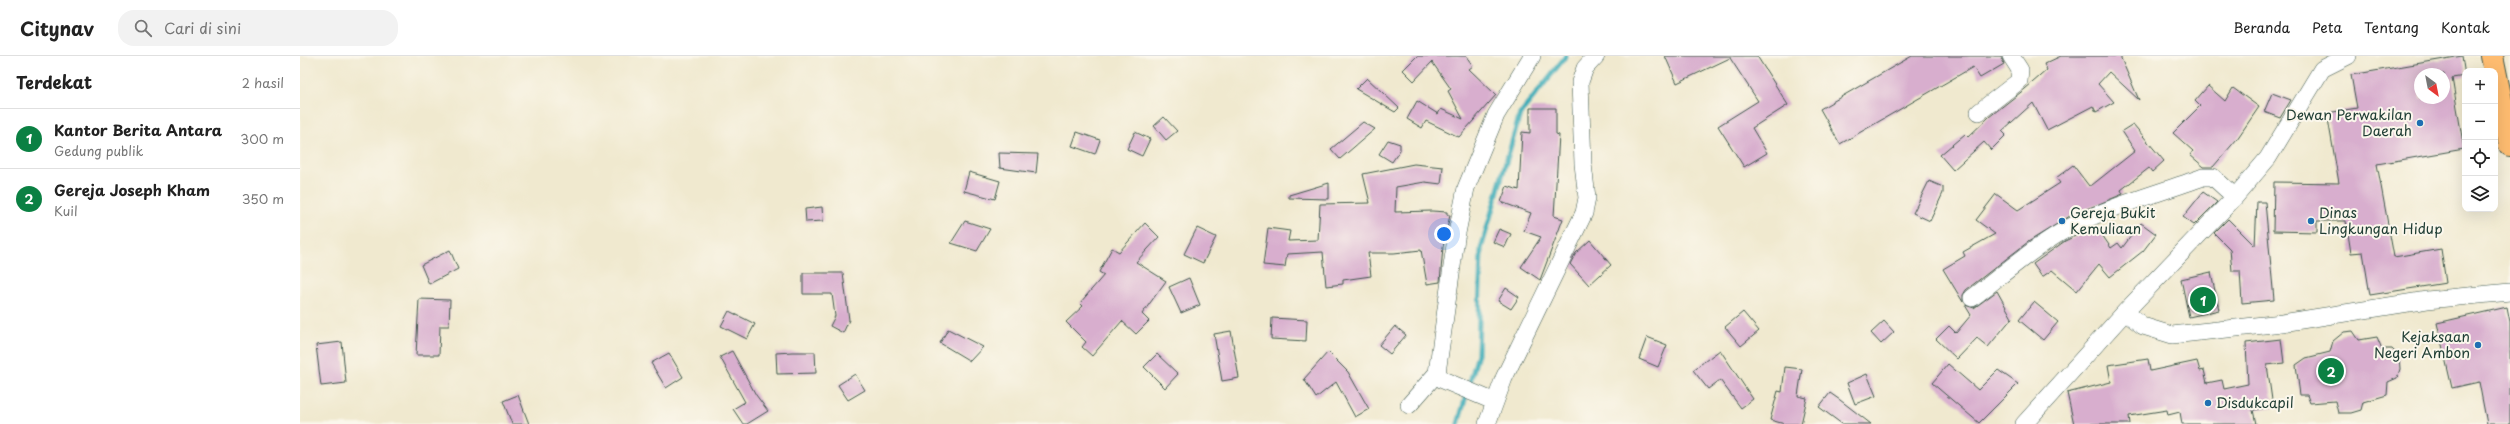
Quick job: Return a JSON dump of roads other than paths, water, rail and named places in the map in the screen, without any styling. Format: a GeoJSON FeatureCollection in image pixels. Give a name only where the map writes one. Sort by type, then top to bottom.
{"type":"FeatureCollection","features":[{"type":"Feature","properties":{"kind":"highway"},"geometry":{"type":"LineString","coordinates":[[2492,56],[2510,145]]}},
{"type":"Feature","properties":{"kind":"street"},"geometry":{"type":"LineString","coordinates":[[1410,405],[1442,377],[1456,238],[1466,188],[1496,115],[1532,56]]}},
{"type":"Feature","properties":{"kind":"street"},"geometry":{"type":"LineString","coordinates":[[1487,424],[1487,398],[1584,213],[1587,198],[1583,164],[1580,82],[1585,68],[1596,56]]}},
{"type":"Feature","properties":{"kind":"street"},"geometry":{"type":"LineString","coordinates":[[1979,112],[2019,80],[2020,70],[2011,56]]}},
{"type":"Feature","properties":{"kind":"street"},"geometry":{"type":"LineString","coordinates":[[2024,424],[2125,312],[2235,197],[2268,158],[2322,69],[2348,56]]}},
{"type":"Feature","properties":{"kind":"street"},"geometry":{"type":"LineString","coordinates":[[1972,298],[2040,246],[2074,225],[2203,177],[2213,177],[2235,197]]}},
{"type":"Feature","properties":{"kind":"street"},"geometry":{"type":"LineString","coordinates":[[2125,312],[2143,326],[2172,335],[2282,322],[2427,300],[2510,292]]}},
{"type":"Feature","properties":{"kind":"street"},"geometry":{"type":"LineString","coordinates":[[1442,377],[1487,398]]}},
{"type":"Feature","properties":{"kind":"waterway"},"geometry":{"type":"LineString","coordinates":[[1458,424],[1478,354],[1481,249],[1520,114],[1566,56]]}},
{"type":"Feature","properties":{"kind":"place","name":"Dewan Perwakilan Daerah"},"geometry":{"type":"Point","coordinates":[2420,123]}},
{"type":"Feature","properties":{"kind":"place","name":"Gereja Bukit Kemuliaan"},"geometry":{"type":"Point","coordinates":[2062,221]}},
{"type":"Feature","properties":{"kind":"place","name":"Dinas Lingkungan Hidup"},"geometry":{"type":"Point","coordinates":[2311,221]}},
{"type":"Feature","properties":{"kind":"place","name":"Kantor Berita Antara"},"geometry":{"type":"Point","coordinates":[2203,300]}},
{"type":"Feature","properties":{"kind":"place","name":"Kejaksaan Negeri Ambon"},"geometry":{"type":"Point","coordinates":[2478,345]}},
{"type":"Feature","properties":{"kind":"place","name":"Gereja Joseph Kham"},"geometry":{"type":"Point","coordinates":[2331,371]}},
{"type":"Feature","properties":{"kind":"place","name":"Disdukcapil"},"geometry":{"type":"Point","coordinates":[2208,403]}}]}
